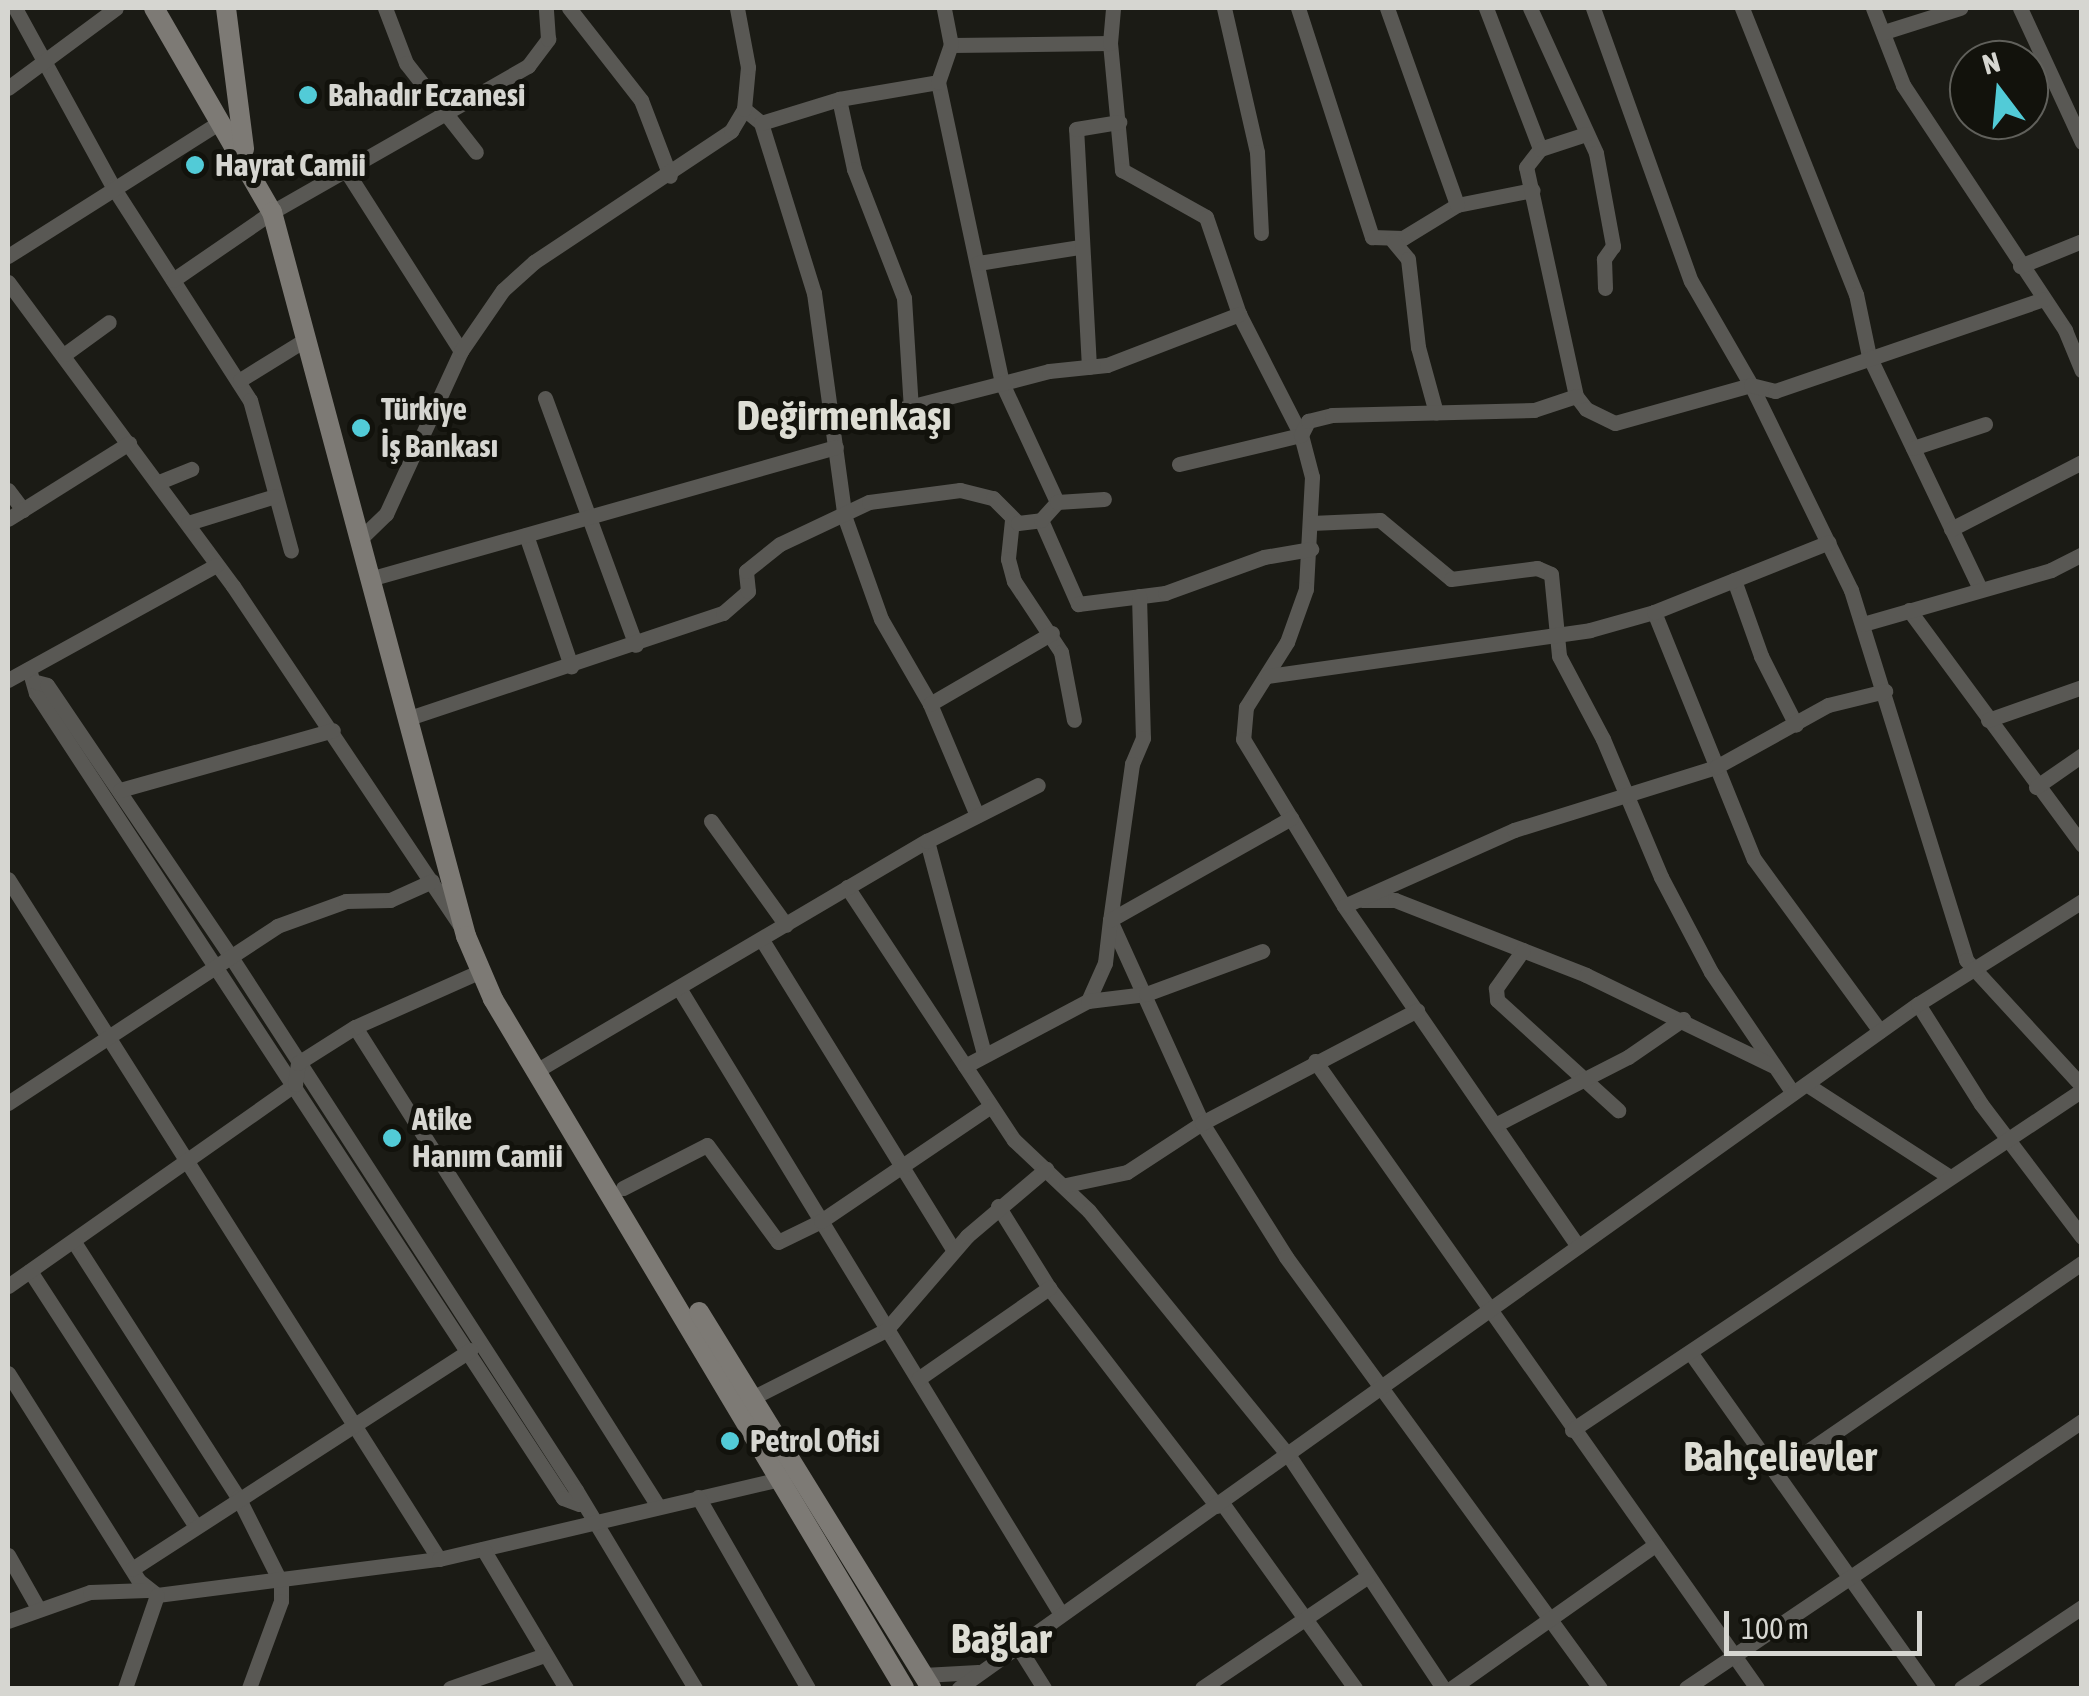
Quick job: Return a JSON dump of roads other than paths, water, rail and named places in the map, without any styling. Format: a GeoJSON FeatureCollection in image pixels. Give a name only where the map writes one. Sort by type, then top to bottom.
{"type":"FeatureCollection","features":[{"type":"Feature","properties":{"kind":"main road"},"geometry":{"type":"LineString","coordinates":[[154,8],[220,122],[245,156],[272,212],[466,936],[481,971],[541,1068],[622,1188],[927,1682],[899,1687],[784,1478],[541,1068],[466,936]]}},
{"type":"Feature","properties":{"kind":"main road"},"geometry":{"type":"LineString","coordinates":[[226,8],[245,156]]}},
{"type":"Feature","properties":{"kind":"street"},"geometry":{"type":"LineString","coordinates":[[15,8],[113,187],[240,380],[290,551]]}},
{"type":"Feature","properties":{"kind":"street"},"geometry":{"type":"LineString","coordinates":[[8,88],[116,8]]}},
{"type":"Feature","properties":{"kind":"street"},"geometry":{"type":"LineString","coordinates":[[384,8],[406,63],[476,152]]}},
{"type":"Feature","properties":{"kind":"street"},"geometry":{"type":"LineString","coordinates":[[173,280],[272,212],[449,113],[537,57],[548,39],[546,8]]}},
{"type":"Feature","properties":{"kind":"street"},"geometry":{"type":"LineString","coordinates":[[568,8],[641,100],[670,176]]}},
{"type":"Feature","properties":{"kind":"street"},"geometry":{"type":"LineString","coordinates":[[361,538],[386,514],[419,452],[461,351],[503,290],[534,262],[670,176],[731,130],[744,110],[748,68],[737,8]]}},
{"type":"Feature","properties":{"kind":"street"},"geometry":{"type":"LineString","coordinates":[[944,8],[951,44],[938,82],[1002,383],[1057,502]]}},
{"type":"Feature","properties":{"kind":"street"},"geometry":{"type":"LineString","coordinates":[[1113,8],[1110,42],[1122,170],[1206,216],[1240,314],[1302,435],[1312,477],[1306,590],[1268,676],[1240,724],[1291,818],[1351,903],[1416,1010],[1578,1246]]}},
{"type":"Feature","properties":{"kind":"street"},"geometry":{"type":"LineString","coordinates":[[1224,8],[1257,152],[1262,234]]}},
{"type":"Feature","properties":{"kind":"street"},"geometry":{"type":"LineString","coordinates":[[1298,8],[1367,229],[1372,237],[1393,241],[1408,259],[1418,348],[1436,413]]}},
{"type":"Feature","properties":{"kind":"street"},"geometry":{"type":"LineString","coordinates":[[1387,8],[1456,205]]}},
{"type":"Feature","properties":{"kind":"street"},"geometry":{"type":"LineString","coordinates":[[1486,8],[1540,149]]}},
{"type":"Feature","properties":{"kind":"street"},"geometry":{"type":"LineString","coordinates":[[1530,8],[1596,153],[1613,246],[1604,259],[1604,288]]}},
{"type":"Feature","properties":{"kind":"street"},"geometry":{"type":"LineString","coordinates":[[1572,1430],[2082,1088],[1974,972],[1863,624],[1829,542],[1751,385],[1691,280],[1594,8]]}},
{"type":"Feature","properties":{"kind":"street"},"geometry":{"type":"LineString","coordinates":[[1742,8],[1856,294],[1869,356],[1979,588]]}},
{"type":"Feature","properties":{"kind":"street"},"geometry":{"type":"LineString","coordinates":[[1874,8],[1904,86],[2044,299],[2082,371]]}},
{"type":"Feature","properties":{"kind":"street"},"geometry":{"type":"LineString","coordinates":[[1884,32],[1960,8]]}},
{"type":"Feature","properties":{"kind":"street"},"geometry":{"type":"LineString","coordinates":[[2020,8],[2082,142]]}},
{"type":"Feature","properties":{"kind":"street"},"geometry":{"type":"LineString","coordinates":[[951,44],[1110,42]]}},
{"type":"Feature","properties":{"kind":"street"},"geometry":{"type":"LineString","coordinates":[[761,124],[839,99],[938,82]]}},
{"type":"Feature","properties":{"kind":"street"},"geometry":{"type":"LineString","coordinates":[[839,99],[854,169],[904,298],[912,409]]}},
{"type":"Feature","properties":{"kind":"street"},"geometry":{"type":"LineString","coordinates":[[744,110],[761,124],[814,293],[845,518],[881,618],[930,704],[977,815]]}},
{"type":"Feature","properties":{"kind":"street"},"geometry":{"type":"LineString","coordinates":[[8,256],[220,122]]}},
{"type":"Feature","properties":{"kind":"street"},"geometry":{"type":"LineString","coordinates":[[1089,367],[1078,247],[1076,129],[1118,122]]}},
{"type":"Feature","properties":{"kind":"street"},"geometry":{"type":"LineString","coordinates":[[1586,134],[1540,149],[1526,167],[1576,396],[1586,410],[1616,423],[1751,385],[1775,390],[2044,299]]}},
{"type":"Feature","properties":{"kind":"street"},"geometry":{"type":"LineString","coordinates":[[345,169],[461,351]]}},
{"type":"Feature","properties":{"kind":"street"},"geometry":{"type":"LineString","coordinates":[[1393,241],[1456,205],[1533,190]]}},
{"type":"Feature","properties":{"kind":"street"},"geometry":{"type":"LineString","coordinates":[[2020,266],[2082,241]]}},
{"type":"Feature","properties":{"kind":"street"},"geometry":{"type":"LineString","coordinates":[[978,264],[1078,247]]}},
{"type":"Feature","properties":{"kind":"street"},"geometry":{"type":"LineString","coordinates":[[8,282],[130,442],[333,730],[466,936]]}},
{"type":"Feature","properties":{"kind":"street"},"geometry":{"type":"LineString","coordinates":[[835,426],[1002,383],[1089,367],[1240,314]]}},
{"type":"Feature","properties":{"kind":"street"},"geometry":{"type":"LineString","coordinates":[[65,354],[109,322]]}},
{"type":"Feature","properties":{"kind":"street"},"geometry":{"type":"LineString","coordinates":[[240,380],[304,341]]}},
{"type":"Feature","properties":{"kind":"street"},"geometry":{"type":"LineString","coordinates":[[1302,435],[1308,420],[1332,415],[1534,410],[1576,396]]}},
{"type":"Feature","properties":{"kind":"street"},"geometry":{"type":"LineString","coordinates":[[544,398],[592,514],[636,645]]}},
{"type":"Feature","properties":{"kind":"street"},"geometry":{"type":"LineString","coordinates":[[1913,448],[1985,424]]}},
{"type":"Feature","properties":{"kind":"street"},"geometry":{"type":"LineString","coordinates":[[1178,464],[1302,435]]}},
{"type":"Feature","properties":{"kind":"street"},"geometry":{"type":"LineString","coordinates":[[8,520],[130,442]]}},
{"type":"Feature","properties":{"kind":"street"},"geometry":{"type":"LineString","coordinates":[[373,578],[836,448]]}},
{"type":"Feature","properties":{"kind":"street"},"geometry":{"type":"LineString","coordinates":[[1951,528],[2082,462]]}},
{"type":"Feature","properties":{"kind":"street"},"geometry":{"type":"LineString","coordinates":[[159,482],[191,469]]}},
{"type":"Feature","properties":{"kind":"street"},"geometry":{"type":"LineString","coordinates":[[8,490],[23,510]]}},
{"type":"Feature","properties":{"kind":"street"},"geometry":{"type":"LineString","coordinates":[[410,718],[722,613],[748,591],[746,572],[769,553],[845,518],[869,502],[960,490],[993,498],[1012,520],[1014,581],[1052,633],[1074,720]]}},
{"type":"Feature","properties":{"kind":"street"},"geometry":{"type":"LineString","coordinates":[[188,523],[275,496]]}},
{"type":"Feature","properties":{"kind":"street"},"geometry":{"type":"LineString","coordinates":[[1012,520],[1040,520],[1057,502],[1104,499]]}},
{"type":"Feature","properties":{"kind":"street"},"geometry":{"type":"LineString","coordinates":[[1040,520],[1078,604],[1139,596],[1311,549]]}},
{"type":"Feature","properties":{"kind":"street"},"geometry":{"type":"LineString","coordinates":[[1312,522],[1380,520],[1452,579],[1545,569],[1555,584],[1559,656],[1710,972],[1776,1068]]}},
{"type":"Feature","properties":{"kind":"street"},"geometry":{"type":"LineString","coordinates":[[526,535],[571,666]]}},
{"type":"Feature","properties":{"kind":"street"},"geometry":{"type":"LineString","coordinates":[[1268,676],[1557,633],[1654,612],[1829,542]]}},
{"type":"Feature","properties":{"kind":"street"},"geometry":{"type":"LineString","coordinates":[[1863,624],[2050,570],[2082,554]]}},
{"type":"Feature","properties":{"kind":"street"},"geometry":{"type":"LineString","coordinates":[[19,675],[216,565]]}},
{"type":"Feature","properties":{"kind":"street"},"geometry":{"type":"LineString","coordinates":[[1734,580],[1761,656],[1796,724]]}},
{"type":"Feature","properties":{"kind":"street"},"geometry":{"type":"LineString","coordinates":[[1088,1001],[1104,963],[1132,764],[1143,738],[1139,596]]}},
{"type":"Feature","properties":{"kind":"street"},"geometry":{"type":"LineString","coordinates":[[1909,610],[2082,846]]}},
{"type":"Feature","properties":{"kind":"street"},"geometry":{"type":"LineString","coordinates":[[1654,612],[1716,767],[1773,893],[1880,1031]]}},
{"type":"Feature","properties":{"kind":"street"},"geometry":{"type":"LineString","coordinates":[[930,704],[1052,633]]}},
{"type":"Feature","properties":{"kind":"street"},"geometry":{"type":"LineString","coordinates":[[19,675],[47,685],[120,790],[295,1084],[563,1498],[579,1504]]}},
{"type":"Feature","properties":{"kind":"street"},"geometry":{"type":"LineString","coordinates":[[19,675],[36,693],[298,1063],[695,1688]]}},
{"type":"Feature","properties":{"kind":"street"},"geometry":{"type":"LineString","coordinates":[[1988,720],[2082,687]]}},
{"type":"Feature","properties":{"kind":"street"},"geometry":{"type":"LineString","coordinates":[[1351,903],[1514,830],[1716,767],[1828,705],[1885,691]]}},
{"type":"Feature","properties":{"kind":"street"},"geometry":{"type":"LineString","coordinates":[[120,790],[333,730]]}},
{"type":"Feature","properties":{"kind":"street"},"geometry":{"type":"LineString","coordinates":[[2036,786],[2082,755]]}},
{"type":"Feature","properties":{"kind":"street"},"geometry":{"type":"LineString","coordinates":[[541,1068],[927,841],[1038,785]]}},
{"type":"Feature","properties":{"kind":"street"},"geometry":{"type":"LineString","coordinates":[[1110,920],[1291,818]]}},
{"type":"Feature","properties":{"kind":"street"},"geometry":{"type":"LineString","coordinates":[[710,821],[786,925]]}},
{"type":"Feature","properties":{"kind":"street"},"geometry":{"type":"LineString","coordinates":[[927,841],[984,1053]]}},
{"type":"Feature","properties":{"kind":"street"},"geometry":{"type":"LineString","coordinates":[[8,879],[107,1042],[440,1558]]}},
{"type":"Feature","properties":{"kind":"street"},"geometry":{"type":"LineString","coordinates":[[8,1103],[107,1042],[225,961],[321,906],[390,900],[432,881]]}},
{"type":"Feature","properties":{"kind":"street"},"geometry":{"type":"LineString","coordinates":[[848,887],[1027,1156],[1066,1185],[1289,1456],[1443,1688]]}},
{"type":"Feature","properties":{"kind":"street"},"geometry":{"type":"LineString","coordinates":[[1351,903],[1396,900],[1683,1019],[1776,1068],[1799,1088],[1950,1177]]}},
{"type":"Feature","properties":{"kind":"street"},"geometry":{"type":"LineString","coordinates":[[959,1688],[1490,1315],[1578,1246],[1918,1004],[2082,901]]}},
{"type":"Feature","properties":{"kind":"street"},"geometry":{"type":"LineString","coordinates":[[1110,920],[1202,1123],[1286,1257],[1600,1688]]}},
{"type":"Feature","properties":{"kind":"street"},"geometry":{"type":"LineString","coordinates":[[762,940],[905,1163],[954,1250]]}},
{"type":"Feature","properties":{"kind":"street"},"geometry":{"type":"LineString","coordinates":[[1522,950],[1496,988],[1497,1000],[1618,1110]]}},
{"type":"Feature","properties":{"kind":"street"},"geometry":{"type":"LineString","coordinates":[[966,1066],[984,1053],[1088,1001],[1146,994],[1262,951]]}},
{"type":"Feature","properties":{"kind":"street"},"geometry":{"type":"LineString","coordinates":[[8,1286],[188,1163],[295,1084],[298,1063],[355,1027],[481,971]]}},
{"type":"Feature","properties":{"kind":"street"},"geometry":{"type":"LineString","coordinates":[[679,988],[1061,1614]]}},
{"type":"Feature","properties":{"kind":"street"},"geometry":{"type":"LineString","coordinates":[[1918,1004],[2007,1138],[2082,1237]]}},
{"type":"Feature","properties":{"kind":"street"},"geometry":{"type":"LineString","coordinates":[[1066,1185],[1127,1172],[1202,1123],[1416,1010]]}},
{"type":"Feature","properties":{"kind":"street"},"geometry":{"type":"LineString","coordinates":[[1495,1125],[1587,1078],[1683,1019]]}},
{"type":"Feature","properties":{"kind":"street"},"geometry":{"type":"LineString","coordinates":[[355,1027],[658,1506]]}},
{"type":"Feature","properties":{"kind":"street"},"geometry":{"type":"LineString","coordinates":[[1316,1060],[1490,1315],[1757,1688]]}},
{"type":"Feature","properties":{"kind":"street"},"geometry":{"type":"LineString","coordinates":[[622,1188],[707,1144],[778,1242],[822,1221],[991,1106]]}},
{"type":"Feature","properties":{"kind":"street"},"geometry":{"type":"LineString","coordinates":[[752,1398],[886,1330],[954,1250],[998,1206],[1046,1170]]}},
{"type":"Feature","properties":{"kind":"street"},"geometry":{"type":"LineString","coordinates":[[998,1206],[1049,1288],[1220,1505],[1355,1688]]}},
{"type":"Feature","properties":{"kind":"street"},"geometry":{"type":"LineString","coordinates":[[74,1242],[238,1498],[280,1583],[281,1600],[249,1688]]}},
{"type":"Feature","properties":{"kind":"street"},"geometry":{"type":"LineString","coordinates":[[1776,1473],[2082,1262]]}},
{"type":"Feature","properties":{"kind":"street"},"geometry":{"type":"LineString","coordinates":[[30,1271],[195,1525]]}},
{"type":"Feature","properties":{"kind":"street"},"geometry":{"type":"LineString","coordinates":[[918,1379],[1049,1288]]}},
{"type":"Feature","properties":{"kind":"street"},"geometry":{"type":"LineString","coordinates":[[132,1569],[350,1421],[470,1350]]}},
{"type":"Feature","properties":{"kind":"street"},"geometry":{"type":"LineString","coordinates":[[1690,1352],[1928,1688]]}},
{"type":"Feature","properties":{"kind":"street"},"geometry":{"type":"LineString","coordinates":[[8,1373],[132,1569],[152,1592]]}},
{"type":"Feature","properties":{"kind":"street"},"geometry":{"type":"LineString","coordinates":[[1686,1688],[2082,1421]]}},
{"type":"Feature","properties":{"kind":"street"},"geometry":{"type":"LineString","coordinates":[[8,1621],[90,1592],[280,1583],[440,1558],[591,1519],[784,1478]]}},
{"type":"Feature","properties":{"kind":"street"},"geometry":{"type":"LineString","coordinates":[[698,1497],[808,1688]]}},
{"type":"Feature","properties":{"kind":"street"},"geometry":{"type":"LineString","coordinates":[[1452,1688],[1655,1545]]}},
{"type":"Feature","properties":{"kind":"street"},"geometry":{"type":"LineString","coordinates":[[483,1549],[566,1688]]}},
{"type":"Feature","properties":{"kind":"street"},"geometry":{"type":"LineString","coordinates":[[8,1554],[38,1608]]}},
{"type":"Feature","properties":{"kind":"street"},"geometry":{"type":"LineString","coordinates":[[1202,1688],[1368,1576]]}},
{"type":"Feature","properties":{"kind":"street"},"geometry":{"type":"LineString","coordinates":[[124,1688],[152,1592]]}},
{"type":"Feature","properties":{"kind":"street"},"geometry":{"type":"LineString","coordinates":[[1961,1688],[2082,1606]]}},
{"type":"Feature","properties":{"kind":"street"},"geometry":{"type":"LineString","coordinates":[[1017,1645],[1044,1688]]}},
{"type":"Feature","properties":{"kind":"street"},"geometry":{"type":"LineString","coordinates":[[450,1688],[545,1655]]}},
{"type":"Feature","properties":{"kind":"street"},"geometry":{"type":"LineString","coordinates":[[927,1682],[978,1672]]}},
{"type":"Feature","properties":{"kind":"place","name":"Bahadır Eczanesi"},"geometry":{"type":"Point","coordinates":[308,95]}},
{"type":"Feature","properties":{"kind":"place","name":"Hayrat Camii"},"geometry":{"type":"Point","coordinates":[195,165]}},
{"type":"Feature","properties":{"kind":"place","name":"Türkiye İş Bankası"},"geometry":{"type":"Point","coordinates":[361,428]}},
{"type":"Feature","properties":{"kind":"place","name":"Atike Hanım Camii"},"geometry":{"type":"Point","coordinates":[392,1138]}},
{"type":"Feature","properties":{"kind":"place","name":"Petrol Ofisi"},"geometry":{"type":"Point","coordinates":[730,1441]}},
{"type":"Feature","properties":{"kind":"district","name":"Değirmenkaşı"},"geometry":{"type":"Point","coordinates":[844,415]}},
{"type":"Feature","properties":{"kind":"district","name":"Bahçelievler"},"geometry":{"type":"Point","coordinates":[1780,1456]}},
{"type":"Feature","properties":{"kind":"district","name":"Bağlar"},"geometry":{"type":"Point","coordinates":[1001,1638]}}]}
